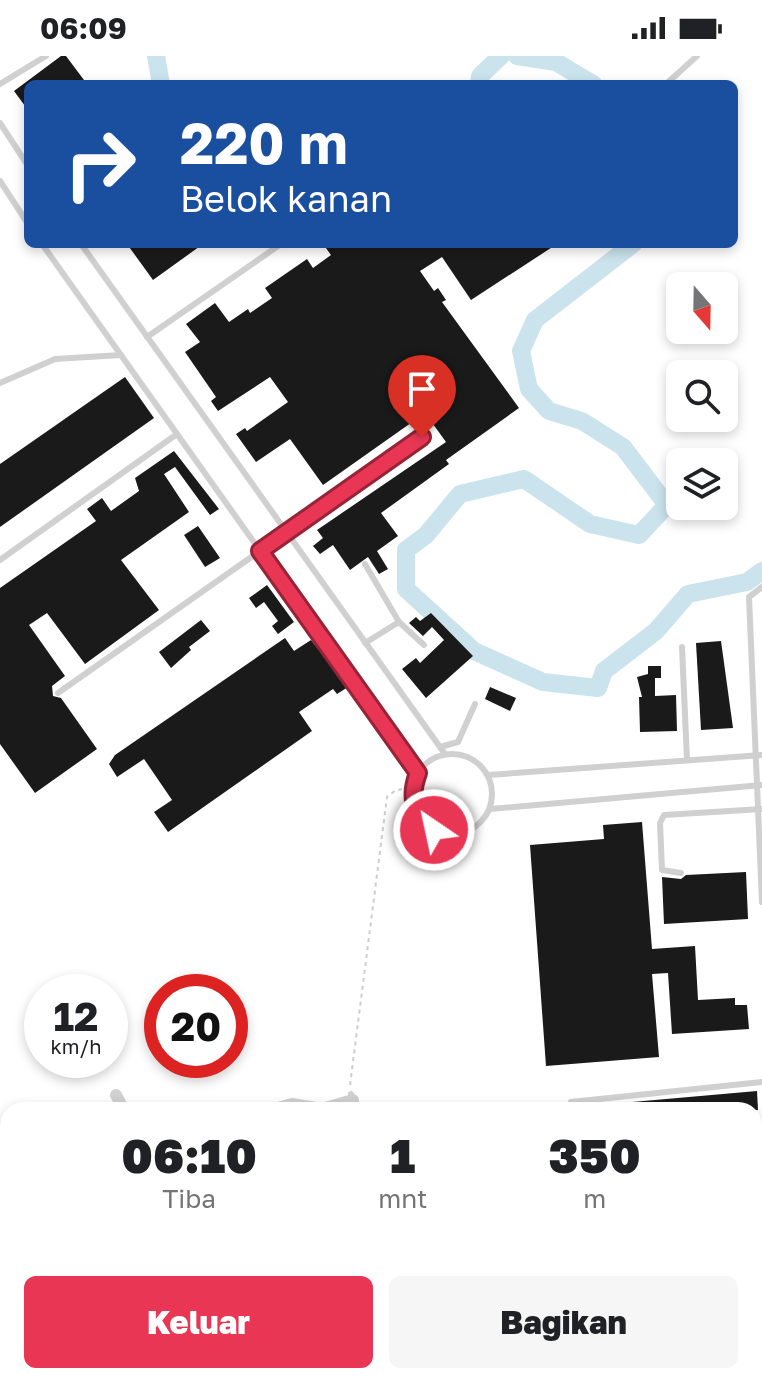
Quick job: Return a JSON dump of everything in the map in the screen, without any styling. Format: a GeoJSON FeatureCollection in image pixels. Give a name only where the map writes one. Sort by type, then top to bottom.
{"type":"FeatureCollection","features":[{"type":"Feature","properties":{"kind":"street"},"geometry":{"type":"LineString","coordinates":[[116,1095],[120,1102]]}},
{"type":"Feature","properties":{"kind":"lane"},"geometry":{"type":"LineString","coordinates":[[1,81],[46,56]]}},
{"type":"Feature","properties":{"kind":"lane"},"geometry":{"type":"LineString","coordinates":[[670,80],[697,56]]}},
{"type":"Feature","properties":{"kind":"lane"},"geometry":{"type":"LineString","coordinates":[[0,123],[24,160]]}},
{"type":"Feature","properties":{"kind":"lane"},"geometry":{"type":"LineString","coordinates":[[0,181],[24,218]]}},
{"type":"Feature","properties":{"kind":"lane"},"geometry":{"type":"LineString","coordinates":[[0,196],[7,192]]}},
{"type":"Feature","properties":{"kind":"lane"},"geometry":{"type":"LineString","coordinates":[[45,248],[418,773]]}},
{"type":"Feature","properties":{"kind":"lane"},"geometry":{"type":"LineString","coordinates":[[84,248],[445,754]]}},
{"type":"Feature","properties":{"kind":"lane"},"geometry":{"type":"LineString","coordinates":[[147,337],[275,248]]}},
{"type":"Feature","properties":{"kind":"lane"},"geometry":{"type":"LineString","coordinates":[[0,383],[55,359],[121,355]]}},
{"type":"Feature","properties":{"kind":"lane"},"geometry":{"type":"LineString","coordinates":[[0,560],[177,434]]}},
{"type":"Feature","properties":{"kind":"lane"},"geometry":{"type":"LineString","coordinates":[[58,693],[422,437]]}},
{"type":"Feature","properties":{"kind":"lane"},"geometry":{"type":"LineString","coordinates":[[365,564],[399,622],[424,645]]}},
{"type":"Feature","properties":{"kind":"lane"},"geometry":{"type":"LineString","coordinates":[[762,587],[749,597],[762,902]]}},
{"type":"Feature","properties":{"kind":"lane"},"geometry":{"type":"LineString","coordinates":[[365,643],[399,622]]}},
{"type":"Feature","properties":{"kind":"lane"},"geometry":{"type":"LineString","coordinates":[[682,647],[687,760]]}},
{"type":"Feature","properties":{"kind":"lane"},"geometry":{"type":"LineString","coordinates":[[440,747],[458,742],[475,704]]}},
{"type":"Feature","properties":{"kind":"lane"},"geometry":{"type":"LineString","coordinates":[[445,754],[462,755],[477,762],[488,775],[493,792],[490,809],[481,823],[467,832],[442,832],[421,820],[413,805],[412,788],[418,773],[430,761],[445,754]]}},
{"type":"Feature","properties":{"kind":"lane"},"geometry":{"type":"LineString","coordinates":[[488,775],[762,755]]}},
{"type":"Feature","properties":{"kind":"lane"},"geometry":{"type":"LineString","coordinates":[[490,809],[759,785]]}},
{"type":"Feature","properties":{"kind":"lane"},"geometry":{"type":"LineString","coordinates":[[681,873],[662,870],[660,823],[664,815],[760,809]]}},
{"type":"Feature","properties":{"kind":"lane"},"geometry":{"type":"LineString","coordinates":[[571,1102],[762,1082]]}},
{"type":"Feature","properties":{"kind":"path"},"geometry":{"type":"LineString","coordinates":[[354,1101],[387,797],[396,790],[412,788]]}},
{"type":"Feature","properties":{"kind":"building"},"geometry":{"type":"Polygon","coordinates":[[[61,56],[66,56],[84,80],[29,80],[61,56]]]}},
{"type":"Feature","properties":{"kind":"building"},"geometry":{"type":"Polygon","coordinates":[[[24,84],[24,105],[14,91],[24,84]]]}},
{"type":"Feature","properties":{"kind":"building"},"geometry":{"type":"Polygon","coordinates":[[[130,248],[197,248],[153,280],[130,248]]]}},
{"type":"Feature","properties":{"kind":"building"},"geometry":{"type":"Polygon","coordinates":[[[326,248],[551,248],[471,300],[442,257],[420,271],[434,291],[438,288],[446,300],[442,302],[519,408],[446,460],[449,464],[381,513],[398,536],[377,551],[388,569],[379,574],[368,557],[350,570],[333,545],[320,554],[313,546],[323,538],[317,530],[446,442],[425,413],[323,485],[290,439],[256,462],[236,434],[245,428],[247,431],[288,402],[270,377],[218,411],[211,401],[216,397],[185,352],[200,342],[186,324],[215,303],[229,322],[272,298],[265,288],[307,259],[313,268],[331,255],[326,248]]]}},
{"type":"Feature","properties":{"kind":"building"},"geometry":{"type":"Polygon","coordinates":[[[125,377],[154,418],[0,527],[0,464],[125,377]]]}},
{"type":"Feature","properties":{"kind":"building"},"geometry":{"type":"Polygon","coordinates":[[[174,451],[219,509],[210,515],[175,467],[164,474],[189,512],[121,560],[159,610],[85,664],[47,613],[29,625],[65,676],[52,686],[53,696],[61,698],[97,749],[35,793],[0,744],[0,588],[96,521],[87,509],[102,498],[111,511],[139,491],[135,478],[174,451]]]}},
{"type":"Feature","properties":{"kind":"building"},"geometry":{"type":"Polygon","coordinates":[[[198,526],[220,558],[205,567],[184,535],[198,526]]]}},
{"type":"Feature","properties":{"kind":"building"},"geometry":{"type":"Polygon","coordinates":[[[267,585],[294,622],[278,634],[272,626],[278,621],[264,602],[256,608],[249,598],[267,585]]]}},
{"type":"Feature","properties":{"kind":"building"},"geometry":{"type":"Polygon","coordinates":[[[431,613],[473,656],[426,698],[402,669],[416,658],[420,663],[444,640],[432,627],[423,636],[409,623],[416,617],[420,621],[431,613]]]}},
{"type":"Feature","properties":{"kind":"building"},"geometry":{"type":"Polygon","coordinates":[[[201,620],[210,631],[189,647],[191,650],[171,668],[159,652],[201,620]]]}},
{"type":"Feature","properties":{"kind":"building"},"geometry":{"type":"Polygon","coordinates":[[[285,638],[294,651],[311,640],[348,687],[337,694],[333,689],[299,712],[312,731],[168,832],[154,812],[172,800],[144,759],[117,777],[109,764],[115,755],[285,638]]]}},
{"type":"Feature","properties":{"kind":"building"},"geometry":{"type":"Polygon","coordinates":[[[721,641],[733,728],[701,730],[696,643],[721,641]]]}},
{"type":"Feature","properties":{"kind":"building"},"geometry":{"type":"Polygon","coordinates":[[[648,666],[661,666],[661,678],[655,678],[655,696],[676,695],[677,731],[640,732],[639,697],[642,697],[637,677],[648,674],[648,666]]]}},
{"type":"Feature","properties":{"kind":"building"},"geometry":{"type":"Polygon","coordinates":[[[490,687],[516,698],[510,711],[485,699],[490,687]]]}},
{"type":"Feature","properties":{"kind":"building"},"geometry":{"type":"Polygon","coordinates":[[[642,822],[652,949],[695,946],[698,1000],[735,998],[735,1005],[747,1005],[749,1029],[672,1034],[668,973],[652,974],[659,1057],[546,1066],[530,845],[604,839],[603,825],[642,822]]]}},
{"type":"Feature","properties":{"kind":"building"},"geometry":{"type":"Polygon","coordinates":[[[746,872],[748,919],[664,924],[662,877],[681,879],[686,875],[746,872]]]}},
{"type":"Feature","properties":{"kind":"building"},"geometry":{"type":"Polygon","coordinates":[[[757,1091],[758,1102],[632,1102],[757,1091]]]}},
{"type":"Feature","properties":{"kind":"waterway"},"geometry":{"type":"LineString","coordinates":[[156,56],[160,80]]}},
{"type":"Feature","properties":{"kind":"waterway"},"geometry":{"type":"LineString","coordinates":[[480,80],[501,56]]}},
{"type":"Feature","properties":{"kind":"waterway"},"geometry":{"type":"LineString","coordinates":[[517,56],[556,62],[586,80]]}},
{"type":"Feature","properties":{"kind":"waterway"},"geometry":{"type":"LineString","coordinates":[[628,248],[535,320],[521,351],[529,389],[549,411],[582,421],[623,447],[667,505],[639,535],[590,524],[524,479],[460,494],[426,535],[406,550],[406,589],[474,651],[543,682],[598,688],[604,671],[656,631],[688,594],[747,582],[762,571]]}},
{"type":"Feature","properties":{"kind":"route"},"geometry":{"type":"LineString","coordinates":[[422,437],[260,551],[418,773],[412,788],[413,805],[421,820],[434,830]]}}]}
